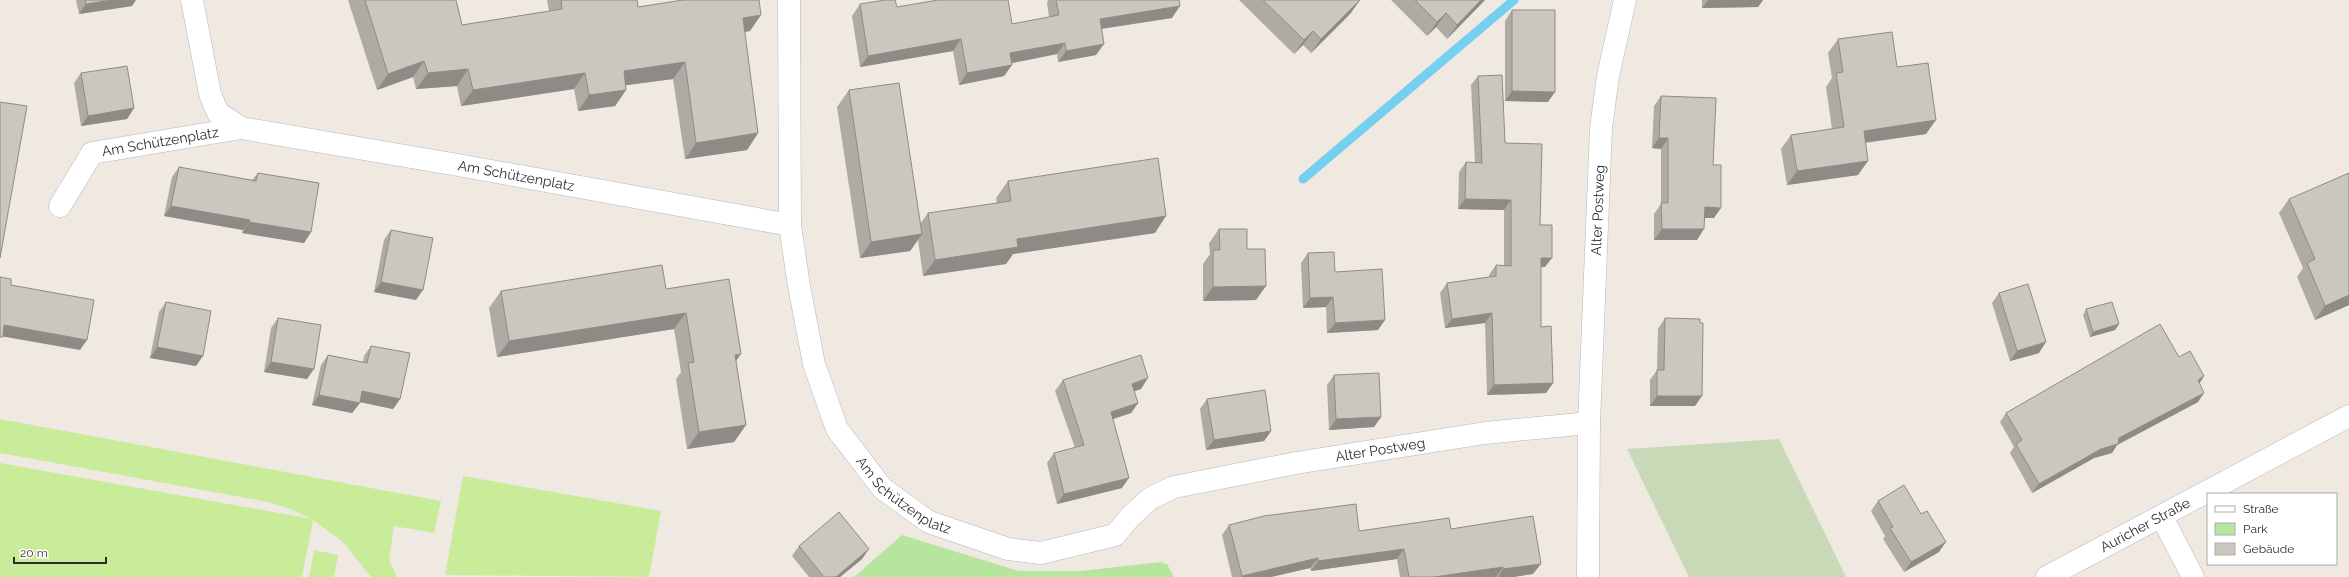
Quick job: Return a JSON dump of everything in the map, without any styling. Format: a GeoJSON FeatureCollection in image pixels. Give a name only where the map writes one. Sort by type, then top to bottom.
{"type":"FeatureCollection","features":[{"type":"Feature","properties":{"kind":"street","name":"Am Schützenplatz"},"geometry":{"type":"LineString","coordinates":[[192,0],[210,94],[218,113],[241,128]]}},
{"type":"Feature","properties":{"kind":"street","name":"Am Schützenplatz"},"geometry":{"type":"LineString","coordinates":[[789,0],[790,226],[799,286],[814,364],[836,429],[884,489],[929,522],[1008,549],[1041,553],[1115,535],[1130,517],[1151,498],[1174,486]]}},
{"type":"Feature","properties":{"kind":"street","name":"Alter Postweg"},"geometry":{"type":"LineString","coordinates":[[1588,577],[1589,423],[1601,128],[1608,76],[1625,0]]}},
{"type":"Feature","properties":{"kind":"street","name":"Am Schützenplatz"},"geometry":{"type":"LineString","coordinates":[[60,206],[92,153],[241,128],[458,164],[790,226]]}},
{"type":"Feature","properties":{"kind":"street","name":"Auricher Straße"},"geometry":{"type":"LineString","coordinates":[[2048,577],[2349,416]]}},
{"type":"Feature","properties":{"kind":"street","name":"Alter Postweg"},"geometry":{"type":"LineString","coordinates":[[1174,486],[1296,463],[1485,433],[1589,423]]}},
{"type":"Feature","properties":{"kind":"street"},"geometry":{"type":"LineString","coordinates":[[2162,517],[2193,577]]}},
{"type":"Feature","properties":{"kind":"green space"},"geometry":{"type":"Polygon","coordinates":[[[0,419],[441,501],[434,533],[394,526],[389,560],[397,577],[371,577],[342,541],[313,520],[302,577],[0,577],[0,463],[312,519],[290,509],[268,502],[0,453],[0,419]]]}},
{"type":"Feature","properties":{"kind":"green space"},"geometry":{"type":"Polygon","coordinates":[[[1779,439],[1846,577],[1689,577],[1627,449],[1779,439]]]}},
{"type":"Feature","properties":{"kind":"green space"},"geometry":{"type":"Polygon","coordinates":[[[463,476],[661,511],[649,577],[445,575],[463,476]]]}},
{"type":"Feature","properties":{"kind":"green space"},"geometry":{"type":"Polygon","coordinates":[[[902,535],[1019,571],[1081,571],[1160,562],[1167,564],[1174,577],[854,577],[902,535]]]}},
{"type":"Feature","properties":{"kind":"green space"},"geometry":{"type":"Polygon","coordinates":[[[314,550],[338,555],[334,577],[309,577],[314,550]]]}},
{"type":"Feature","properties":{"kind":"building"},"geometry":{"type":"Polygon","coordinates":[[[85,0],[112,0],[86,4],[85,0]]]}},
{"type":"Feature","properties":{"kind":"building"},"geometry":{"type":"Polygon","coordinates":[[[365,0],[456,0],[462,25],[562,9],[561,0],[637,0],[638,7],[683,0],[759,0],[761,15],[743,18],[758,133],[696,143],[685,62],[624,71],[626,90],[589,95],[585,73],[473,90],[468,69],[428,73],[424,61],[388,74],[365,0]]]}},
{"type":"Feature","properties":{"kind":"building"},"geometry":{"type":"Polygon","coordinates":[[[895,0],[897,7],[938,0],[1008,0],[1012,24],[1059,15],[1056,0],[1179,0],[1180,6],[1100,19],[1104,44],[1066,51],[1065,43],[1010,53],[1012,65],[967,73],[961,39],[868,56],[860,4],[895,0]]]}},
{"type":"Feature","properties":{"kind":"building"},"geometry":{"type":"Polygon","coordinates":[[[1263,0],[1360,0],[1321,39],[1313,31],[1304,40],[1263,0]]]}},
{"type":"Feature","properties":{"kind":"building"},"geometry":{"type":"Polygon","coordinates":[[[1415,0],[1481,0],[1457,25],[1446,13],[1437,22],[1415,0]]]}},
{"type":"Feature","properties":{"kind":"building"},"geometry":{"type":"Polygon","coordinates":[[[1512,10],[1555,10],[1555,92],[1512,91],[1512,10]]]}},
{"type":"Feature","properties":{"kind":"building"},"geometry":{"type":"Polygon","coordinates":[[[1892,32],[1897,67],[1928,63],[1936,120],[1864,131],[1868,161],[1797,171],[1791,135],[1844,127],[1836,73],[1843,72],[1838,39],[1892,32]]]}},
{"type":"Feature","properties":{"kind":"building"},"geometry":{"type":"Polygon","coordinates":[[[127,66],[134,108],[88,116],[81,73],[127,66]]]}},
{"type":"Feature","properties":{"kind":"building"},"geometry":{"type":"Polygon","coordinates":[[[1502,75],[1505,143],[1542,144],[1540,225],[1552,225],[1552,258],[1541,258],[1541,327],[1551,326],[1553,383],[1494,385],[1492,313],[1452,319],[1447,283],[1496,276],[1496,265],[1511,266],[1511,200],[1465,199],[1466,162],[1482,163],[1478,76],[1502,75]]]}},
{"type":"Feature","properties":{"kind":"building"},"geometry":{"type":"Polygon","coordinates":[[[899,83],[922,234],[871,242],[849,90],[899,83]]]}},
{"type":"Feature","properties":{"kind":"building"},"geometry":{"type":"Polygon","coordinates":[[[1661,96],[1716,98],[1713,165],[1721,165],[1721,208],[1705,207],[1704,229],[1662,229],[1661,203],[1668,203],[1668,138],[1659,138],[1661,96]]]}},
{"type":"Feature","properties":{"kind":"building"},"geometry":{"type":"Polygon","coordinates":[[[0,102],[27,106],[0,258],[0,102]]]}},
{"type":"Feature","properties":{"kind":"building"},"geometry":{"type":"Polygon","coordinates":[[[1158,158],[1166,216],[1017,239],[1018,247],[935,260],[928,213],[1011,201],[1008,181],[1158,158]]]}},
{"type":"Feature","properties":{"kind":"building"},"geometry":{"type":"Polygon","coordinates":[[[179,167],[256,181],[258,173],[319,183],[311,232],[249,222],[250,220],[171,206],[179,167]]]}},
{"type":"Feature","properties":{"kind":"building"},"geometry":{"type":"Polygon","coordinates":[[[2349,173],[2349,295],[2325,306],[2307,263],[2315,259],[2289,199],[2349,173]]]}},
{"type":"Feature","properties":{"kind":"building"},"geometry":{"type":"Polygon","coordinates":[[[1219,229],[1247,229],[1247,249],[1265,249],[1266,286],[1213,287],[1213,250],[1220,250],[1219,229]]]}},
{"type":"Feature","properties":{"kind":"building"},"geometry":{"type":"Polygon","coordinates":[[[391,230],[433,238],[423,290],[381,282],[391,230]]]}},
{"type":"Feature","properties":{"kind":"building"},"geometry":{"type":"Polygon","coordinates":[[[1334,252],[1335,272],[1382,269],[1385,320],[1335,323],[1333,297],[1310,298],[1308,253],[1334,252]]]}},
{"type":"Feature","properties":{"kind":"building"},"geometry":{"type":"Polygon","coordinates":[[[662,265],[666,289],[729,279],[741,354],[735,355],[746,425],[699,432],[688,363],[694,362],[686,313],[509,341],[501,291],[662,265]]]}},
{"type":"Feature","properties":{"kind":"building"},"geometry":{"type":"Polygon","coordinates":[[[0,277],[11,279],[11,285],[94,300],[87,340],[4,325],[3,337],[0,337],[0,277]]]}},
{"type":"Feature","properties":{"kind":"building"},"geometry":{"type":"Polygon","coordinates":[[[2028,284],[2046,342],[2017,351],[1999,293],[2028,284]]]}},
{"type":"Feature","properties":{"kind":"building"},"geometry":{"type":"Polygon","coordinates":[[[166,302],[211,311],[203,356],[157,347],[166,302]]]}},
{"type":"Feature","properties":{"kind":"building"},"geometry":{"type":"Polygon","coordinates":[[[2112,302],[2119,324],[2093,332],[2086,309],[2112,302]]]}},
{"type":"Feature","properties":{"kind":"building"},"geometry":{"type":"Polygon","coordinates":[[[278,318],[321,325],[314,369],[271,362],[278,318]]]}},
{"type":"Feature","properties":{"kind":"building"},"geometry":{"type":"Polygon","coordinates":[[[1665,318],[1700,319],[1700,323],[1703,323],[1702,396],[1657,396],[1657,370],[1664,370],[1665,318]]]}},
{"type":"Feature","properties":{"kind":"building"},"geometry":{"type":"Polygon","coordinates":[[[2160,324],[2179,357],[2190,351],[2204,376],[2198,380],[2204,393],[2119,438],[2118,444],[2101,449],[2039,484],[2016,444],[2022,440],[2006,413],[2160,324]]]}},
{"type":"Feature","properties":{"kind":"building"},"geometry":{"type":"Polygon","coordinates":[[[371,346],[410,353],[400,399],[362,391],[360,403],[319,395],[328,355],[367,363],[371,346]]]}},
{"type":"Feature","properties":{"kind":"building"},"geometry":{"type":"Polygon","coordinates":[[[1141,355],[1148,378],[1132,384],[1138,403],[1111,412],[1129,478],[1064,494],[1054,453],[1084,445],[1063,380],[1141,355]]]}},
{"type":"Feature","properties":{"kind":"building"},"geometry":{"type":"Polygon","coordinates":[[[1379,373],[1381,417],[1336,419],[1334,375],[1379,373]]]}},
{"type":"Feature","properties":{"kind":"building"},"geometry":{"type":"Polygon","coordinates":[[[1265,390],[1271,431],[1214,440],[1207,399],[1265,390]]]}},
{"type":"Feature","properties":{"kind":"building"},"geometry":{"type":"Polygon","coordinates":[[[1904,485],[1921,514],[1927,511],[1946,542],[1911,562],[1890,528],[1893,527],[1878,501],[1904,485]]]}},
{"type":"Feature","properties":{"kind":"building"},"geometry":{"type":"Polygon","coordinates":[[[1356,504],[1359,531],[1449,518],[1451,529],[1533,516],[1541,564],[1503,569],[1503,567],[1434,577],[1409,577],[1404,549],[1318,561],[1318,558],[1242,576],[1229,525],[1264,516],[1356,504]]]}},
{"type":"Feature","properties":{"kind":"building"},"geometry":{"type":"Polygon","coordinates":[[[839,512],[869,549],[836,577],[824,577],[799,546],[839,512]]]}},
{"type":"Feature","properties":{"kind":"waterway"},"geometry":{"type":"LineString","coordinates":[[1303,179],[1514,0]]}}]}
